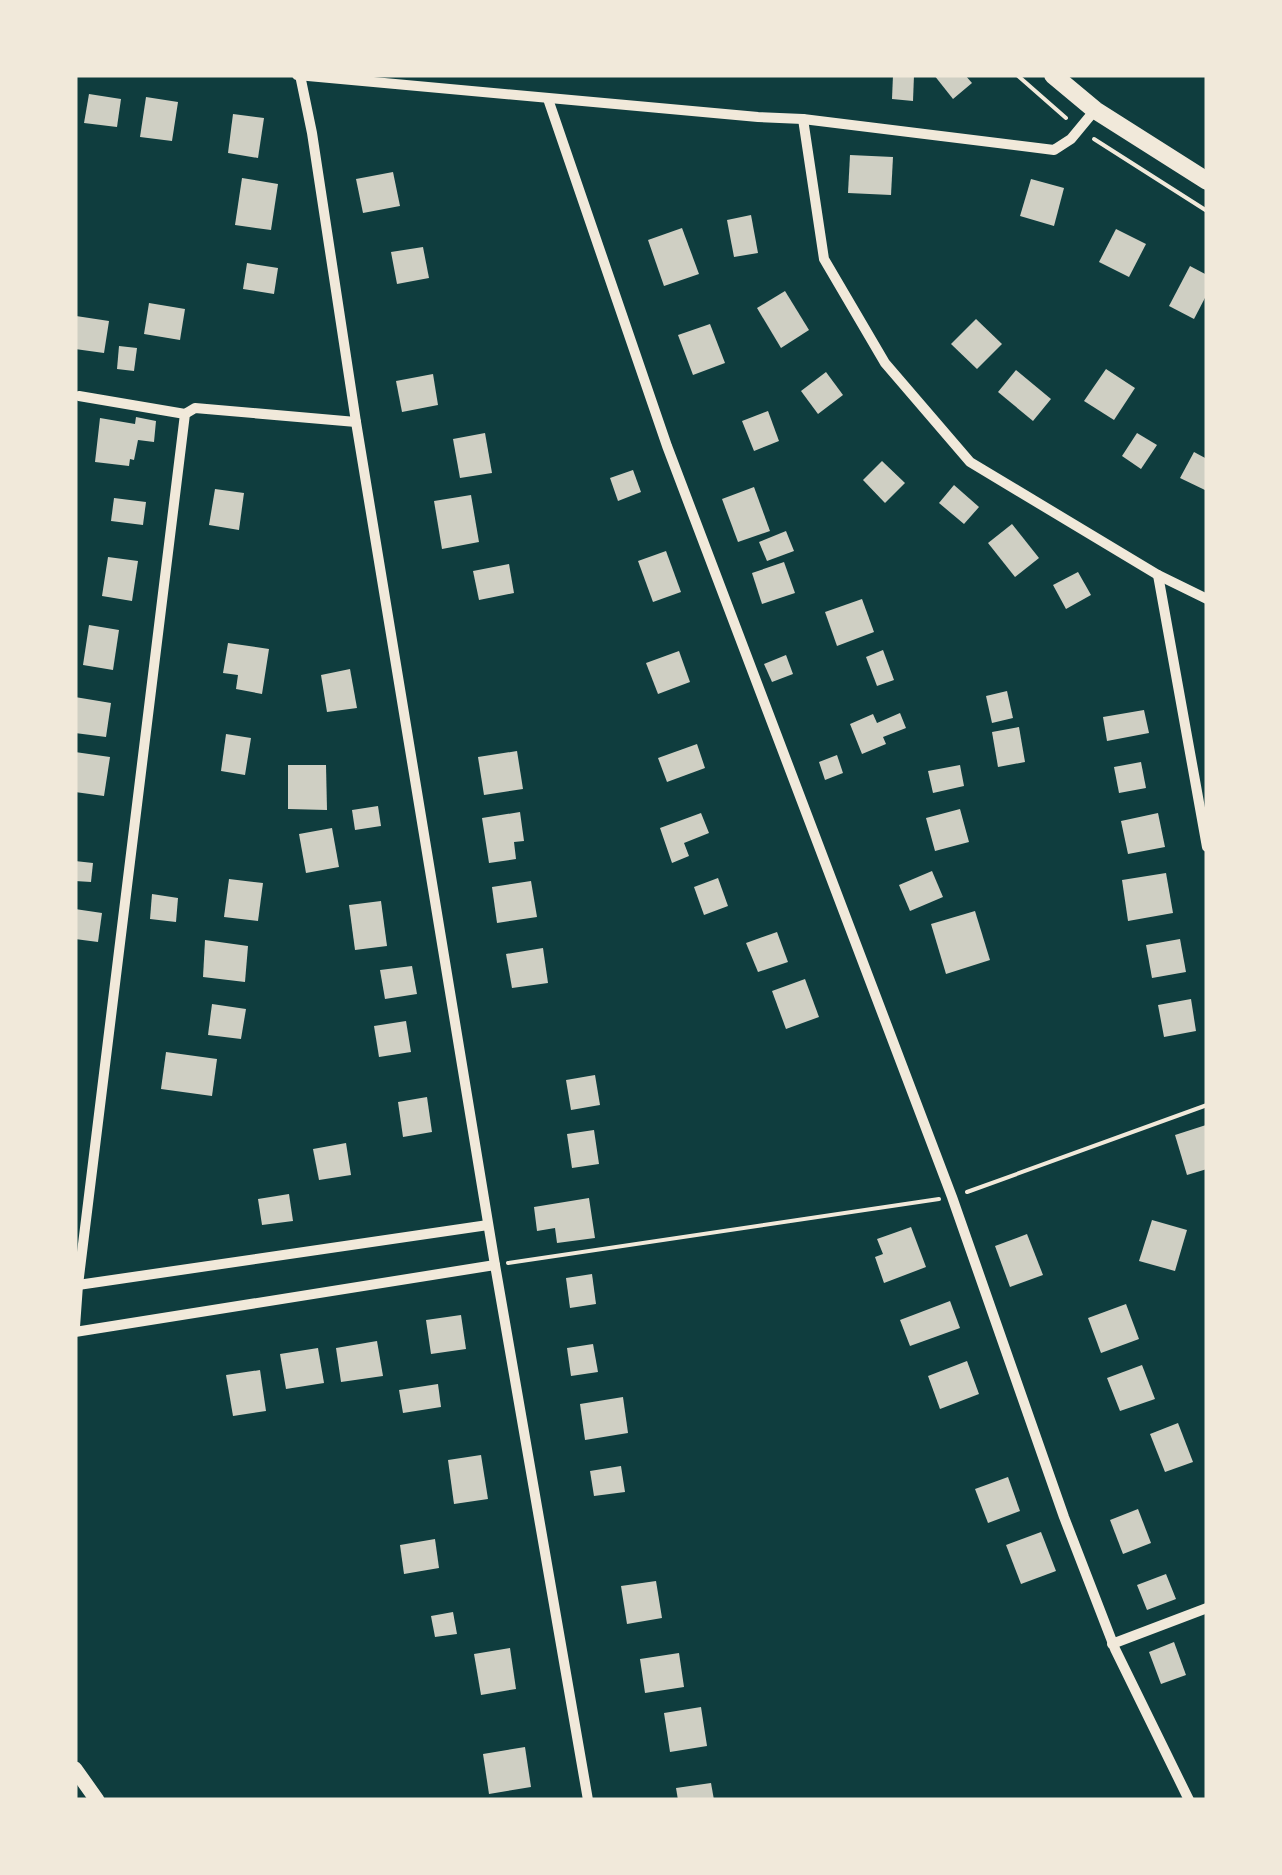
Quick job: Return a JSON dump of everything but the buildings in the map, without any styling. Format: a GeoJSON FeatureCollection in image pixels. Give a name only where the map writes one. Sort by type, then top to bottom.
{"type":"FeatureCollection","features":[{"type":"Feature","properties":{"kind":"main road"},"geometry":{"type":"LineString","coordinates":[[1053,75],[1095,110],[1207,181]]}},
{"type":"Feature","properties":{"kind":"street"},"geometry":{"type":"LineString","coordinates":[[588,1800],[488,1225],[312,134],[298,75],[803,119],[1054,150],[1072,140],[1095,110]]}},
{"type":"Feature","properties":{"kind":"street"},"geometry":{"type":"LineString","coordinates":[[548,99],[667,446],[952,1197],[1112,1644],[1188,1800]]}},
{"type":"Feature","properties":{"kind":"street"},"geometry":{"type":"LineString","coordinates":[[803,119],[824,259],[885,363],[970,462],[1158,576],[1207,599]]}},
{"type":"Feature","properties":{"kind":"street"},"geometry":{"type":"LineString","coordinates":[[80,396],[185,414],[195,408],[356,422]]}},
{"type":"Feature","properties":{"kind":"street"},"geometry":{"type":"LineString","coordinates":[[185,414],[75,1330],[495,1265]]}},
{"type":"Feature","properties":{"kind":"street"},"geometry":{"type":"LineString","coordinates":[[1158,576],[1207,848]]}},
{"type":"Feature","properties":{"kind":"street"},"geometry":{"type":"LineString","coordinates":[[78,1285],[488,1225]]}},
{"type":"Feature","properties":{"kind":"street"},"geometry":{"type":"LineString","coordinates":[[1112,1644],[1207,1608]]}},
{"type":"Feature","properties":{"kind":"street"},"geometry":{"type":"LineString","coordinates":[[75,1769],[98,1800]]}},
{"type":"Feature","properties":{"kind":"path"},"geometry":{"type":"LineString","coordinates":[[1017,75],[1080,130],[1207,211]]}},
{"type":"Feature","properties":{"kind":"path"},"geometry":{"type":"LineString","coordinates":[[495,1265],[952,1197],[1207,1105]]}}]}
